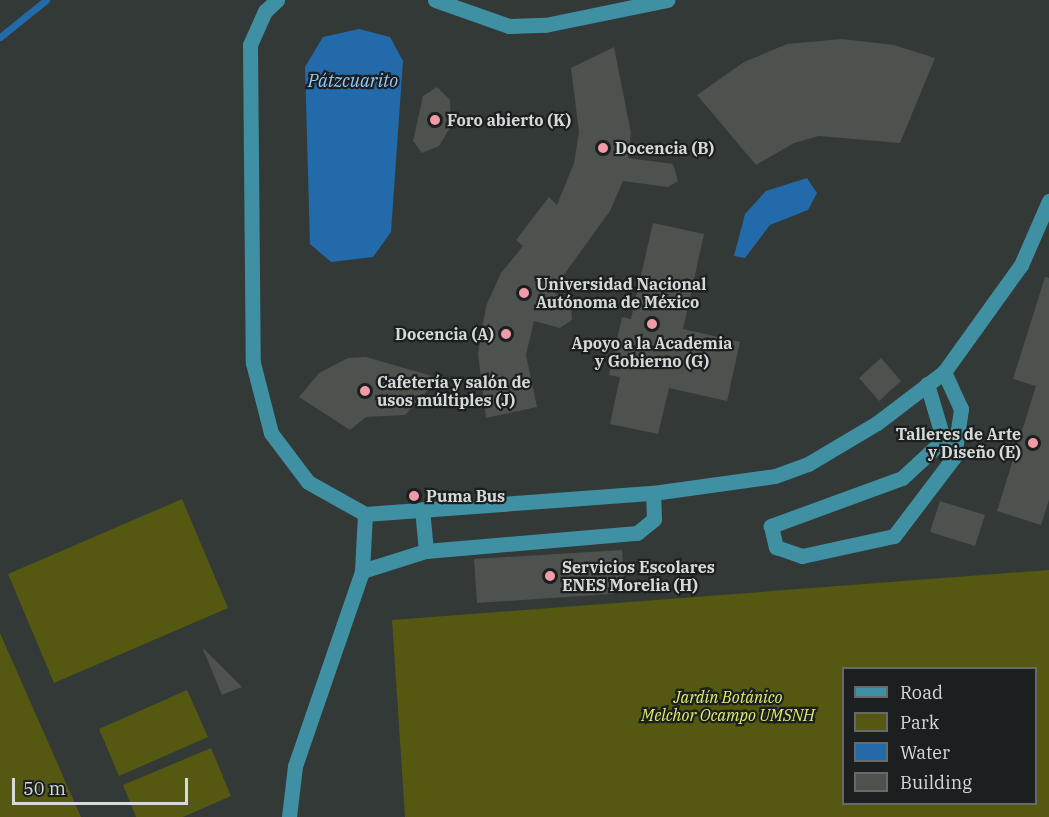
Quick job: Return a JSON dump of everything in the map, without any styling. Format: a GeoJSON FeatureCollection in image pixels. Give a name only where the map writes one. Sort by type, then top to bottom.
{"type":"FeatureCollection","features":[{"type":"Feature","properties":{"kind":"lane"},"geometry":{"type":"LineString","coordinates":[[277,0],[265,10],[250,45],[253,363],[271,433],[308,482],[365,514],[653,493],[775,476],[808,464],[877,423],[944,372],[1021,265],[1049,201]]}},
{"type":"Feature","properties":{"kind":"lane"},"geometry":{"type":"LineString","coordinates":[[435,0],[509,26],[545,25],[667,0]]}},
{"type":"Feature","properties":{"kind":"lane"},"geometry":{"type":"LineString","coordinates":[[941,442],[902,478],[771,526],[776,547],[802,556],[894,536],[954,457],[960,409],[944,372]]}},
{"type":"Feature","properties":{"kind":"lane"},"geometry":{"type":"LineString","coordinates":[[927,384],[942,420],[941,442],[954,457]]}},
{"type":"Feature","properties":{"kind":"lane"},"geometry":{"type":"LineString","coordinates":[[362,571],[426,551],[637,533],[654,519],[653,493]]}},
{"type":"Feature","properties":{"kind":"lane"},"geometry":{"type":"LineString","coordinates":[[422,509],[426,551]]}},
{"type":"Feature","properties":{"kind":"lane"},"geometry":{"type":"LineString","coordinates":[[289,817],[295,766],[362,571],[365,514]]}},
{"type":"Feature","properties":{"kind":"green space"},"geometry":{"type":"Polygon","coordinates":[[[182,499],[228,608],[54,683],[8,574],[182,499]]]}},
{"type":"Feature","properties":{"kind":"green space","name":"Jardín Botánico Melchor Ocampo UMSNH"},"geometry":{"type":"Polygon","coordinates":[[[1049,570],[1049,817],[405,817],[392,620],[1049,570]]]}},
{"type":"Feature","properties":{"kind":"green space"},"geometry":{"type":"Polygon","coordinates":[[[0,633],[81,817],[0,817],[0,633]]]}},
{"type":"Feature","properties":{"kind":"green space"},"geometry":{"type":"Polygon","coordinates":[[[187,690],[208,737],[119,776],[99,729],[187,690]]]}},
{"type":"Feature","properties":{"kind":"green space"},"geometry":{"type":"Polygon","coordinates":[[[211,748],[231,796],[183,817],[136,817],[123,785],[211,748]]]}},
{"type":"Feature","properties":{"kind":"water","name":"Pátzcuarito"},"geometry":{"type":"Polygon","coordinates":[[[359,29],[390,37],[403,61],[391,232],[373,257],[331,262],[310,244],[305,67],[323,37],[359,29]]]}},
{"type":"Feature","properties":{"kind":"water"},"geometry":{"type":"Polygon","coordinates":[[[807,178],[817,193],[808,210],[770,225],[745,258],[734,256],[745,214],[766,191],[807,178]]]}},
{"type":"Feature","properties":{"kind":"building"},"geometry":{"type":"Polygon","coordinates":[[[842,39],[894,45],[935,58],[900,143],[819,136],[794,143],[756,165],[697,95],[744,62],[787,44],[842,39]]]}},
{"type":"Feature","properties":{"kind":"building"},"geometry":{"type":"Polygon","coordinates":[[[614,47],[631,133],[628,158],[673,164],[678,181],[668,187],[623,181],[610,211],[552,291],[571,304],[572,320],[560,328],[534,321],[526,355],[537,407],[486,418],[478,354],[486,306],[501,273],[523,246],[516,240],[549,197],[557,205],[574,163],[579,132],[571,68],[614,47]]]}},
{"type":"Feature","properties":{"kind":"building","name":"Foro abierto (K)"},"geometry":{"type":"Polygon","coordinates":[[[437,87],[450,100],[451,126],[439,146],[422,153],[413,141],[423,96],[437,87]]]}},
{"type":"Feature","properties":{"kind":"building","name":"Apoyo a la Academia y Gobierno (G)"},"geometry":{"type":"Polygon","coordinates":[[[653,223],[704,234],[683,329],[740,342],[727,401],[669,388],[658,434],[610,424],[620,377],[609,375],[622,317],[631,319],[653,223]]]}},
{"type":"Feature","properties":{"kind":"building","name":"Talleres de Arte y Diseño (E)"},"geometry":{"type":"Polygon","coordinates":[[[1045,277],[1049,278],[1049,500],[1041,525],[997,511],[1036,386],[1013,379],[1045,277]]]}},
{"type":"Feature","properties":{"kind":"building","name":"Cafetería y salón de usos múltiples (J)"},"geometry":{"type":"Polygon","coordinates":[[[366,357],[439,378],[405,415],[366,417],[350,430],[299,397],[319,373],[348,358],[366,357]]]}},
{"type":"Feature","properties":{"kind":"building"},"geometry":{"type":"Polygon","coordinates":[[[881,358],[901,381],[879,401],[859,378],[881,358]]]}},
{"type":"Feature","properties":{"kind":"building"},"geometry":{"type":"Polygon","coordinates":[[[940,501],[985,515],[975,546],[930,532],[940,501]]]}},
{"type":"Feature","properties":{"kind":"building","name":"Servicios Escolares ENES Morelia (H)"},"geometry":{"type":"Polygon","coordinates":[[[622,550],[625,593],[477,603],[474,559],[622,550]]]}},
{"type":"Feature","properties":{"kind":"building"},"geometry":{"type":"Polygon","coordinates":[[[202,647],[242,687],[222,695],[202,647]]]}},
{"type":"Feature","properties":{"kind":"waterway"},"geometry":{"type":"LineString","coordinates":[[0,37],[46,0]]}},
{"type":"Feature","properties":{"kind":"place","name":"Foro abierto (K)"},"geometry":{"type":"Point","coordinates":[435,120]}},
{"type":"Feature","properties":{"kind":"place","name":"Docencia (B)"},"geometry":{"type":"Point","coordinates":[603,148]}},
{"type":"Feature","properties":{"kind":"place","name":"Universidad Nacional Autónoma de México"},"geometry":{"type":"Point","coordinates":[524,293]}},
{"type":"Feature","properties":{"kind":"place","name":"Apoyo a la Academia y Gobierno (G)"},"geometry":{"type":"Point","coordinates":[652,324]}},
{"type":"Feature","properties":{"kind":"place","name":"Docencia (A)"},"geometry":{"type":"Point","coordinates":[506,334]}},
{"type":"Feature","properties":{"kind":"place","name":"Cafetería y salón de usos múltiples (J)"},"geometry":{"type":"Point","coordinates":[365,391]}},
{"type":"Feature","properties":{"kind":"place","name":"Talleres de Arte y Diseño (E)"},"geometry":{"type":"Point","coordinates":[1033,443]}},
{"type":"Feature","properties":{"kind":"place","name":"Puma Bus"},"geometry":{"type":"Point","coordinates":[414,496]}},
{"type":"Feature","properties":{"kind":"place","name":"Servicios Escolares ENES Morelia (H)"},"geometry":{"type":"Point","coordinates":[550,576]}}]}
